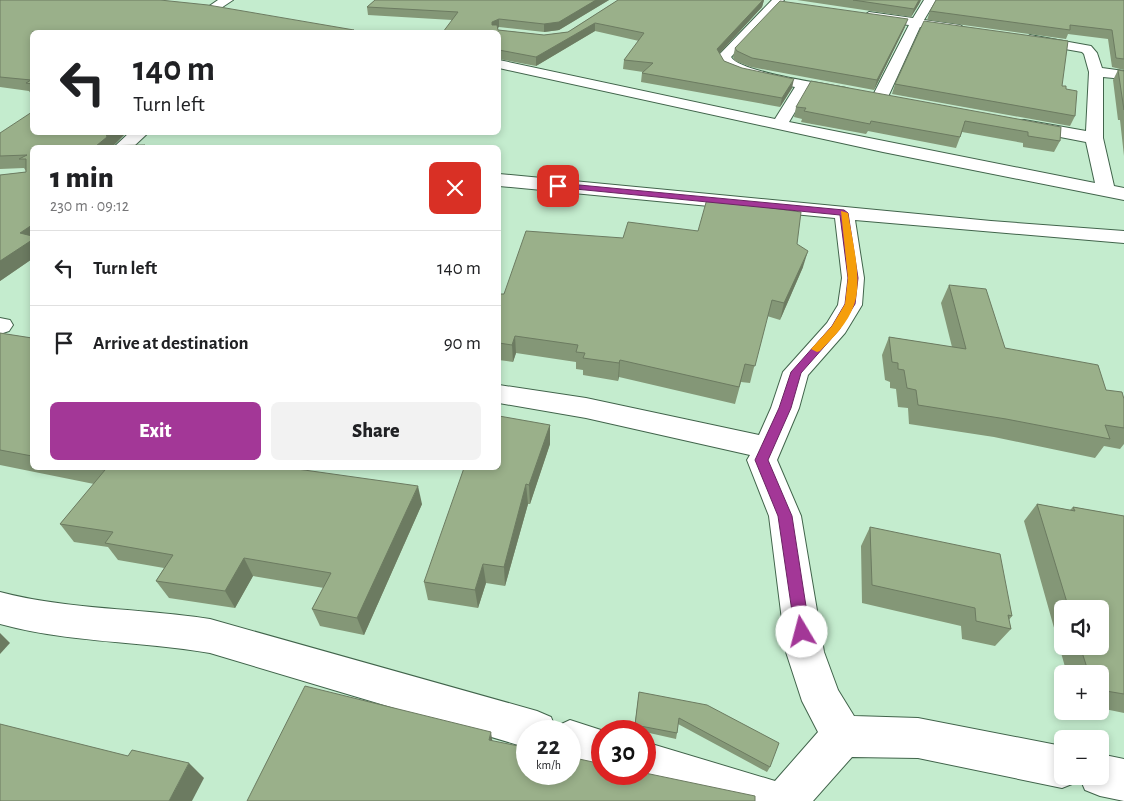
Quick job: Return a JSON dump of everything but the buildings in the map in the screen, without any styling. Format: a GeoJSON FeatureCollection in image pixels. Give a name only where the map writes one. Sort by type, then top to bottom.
{"type":"FeatureCollection","features":[{"type":"Feature","properties":{"kind":"street"},"geometry":{"type":"LineString","coordinates":[[879,99],[916,23],[930,0]]}},
{"type":"Feature","properties":{"kind":"street"},"geometry":{"type":"LineString","coordinates":[[759,1],[777,2],[794,6]]}},
{"type":"Feature","properties":{"kind":"street"},"geometry":{"type":"LineString","coordinates":[[777,2],[724,57],[728,65],[746,73],[898,102]]}},
{"type":"Feature","properties":{"kind":"street"},"geometry":{"type":"LineString","coordinates":[[207,8],[229,6]]}},
{"type":"Feature","properties":{"kind":"street"},"geometry":{"type":"LineString","coordinates":[[860,15],[973,31]]}},
{"type":"Feature","properties":{"kind":"street"},"geometry":{"type":"LineString","coordinates":[[1021,38],[1086,49],[1090,53],[1096,72],[1094,138],[1115,193]]}},
{"type":"Feature","properties":{"kind":"street"},"geometry":{"type":"LineString","coordinates":[[501,64],[779,125],[1115,193]]}},
{"type":"Feature","properties":{"kind":"street"},"geometry":{"type":"LineString","coordinates":[[1096,72],[1124,75]]}},
{"type":"Feature","properties":{"kind":"street"},"geometry":{"type":"LineString","coordinates":[[779,125],[804,84]]}},
{"type":"Feature","properties":{"kind":"street"},"geometry":{"type":"LineString","coordinates":[[1006,122],[1094,138]]}},
{"type":"Feature","properties":{"kind":"street"},"geometry":{"type":"LineString","coordinates":[[125,145],[137,135]]}},
{"type":"Feature","properties":{"kind":"street"},"geometry":{"type":"LineString","coordinates":[[501,180],[844,213],[1124,237]]}},
{"type":"Feature","properties":{"kind":"street"},"geometry":{"type":"LineString","coordinates":[[843,736],[822,702],[806,652],[785,516],[762,460],[785,408],[796,372],[836,328],[850,304],[853,278],[844,213]]}},
{"type":"Feature","properties":{"kind":"street"},"geometry":{"type":"LineString","coordinates":[[501,394],[586,408],[768,448]]}},
{"type":"Feature","properties":{"kind":"street"},"geometry":{"type":"LineString","coordinates":[[0,608],[21,615],[57,621],[144,626],[211,636],[516,725]]}},
{"type":"Feature","properties":{"kind":"street"},"geometry":{"type":"LineString","coordinates":[[786,801],[802,779],[843,736],[918,738],[1054,765]]}},
{"type":"Feature","properties":{"kind":"street"},"geometry":{"type":"LineString","coordinates":[[656,767],[771,801]]}},
{"type":"Feature","properties":{"kind":"street"},"geometry":{"type":"LineString","coordinates":[[1109,777],[1124,780]]}},
{"type":"Feature","properties":{"kind":"slow traffic"},"geometry":{"type":"LineString","coordinates":[[817,349],[836,328],[850,304],[853,278],[844,213]]}},
{"type":"Feature","properties":{"kind":"route"},"geometry":{"type":"LineString","coordinates":[[558,186],[844,213],[853,278],[850,304],[836,328],[796,372],[785,408],[762,460],[785,516],[802,632]]}}]}
